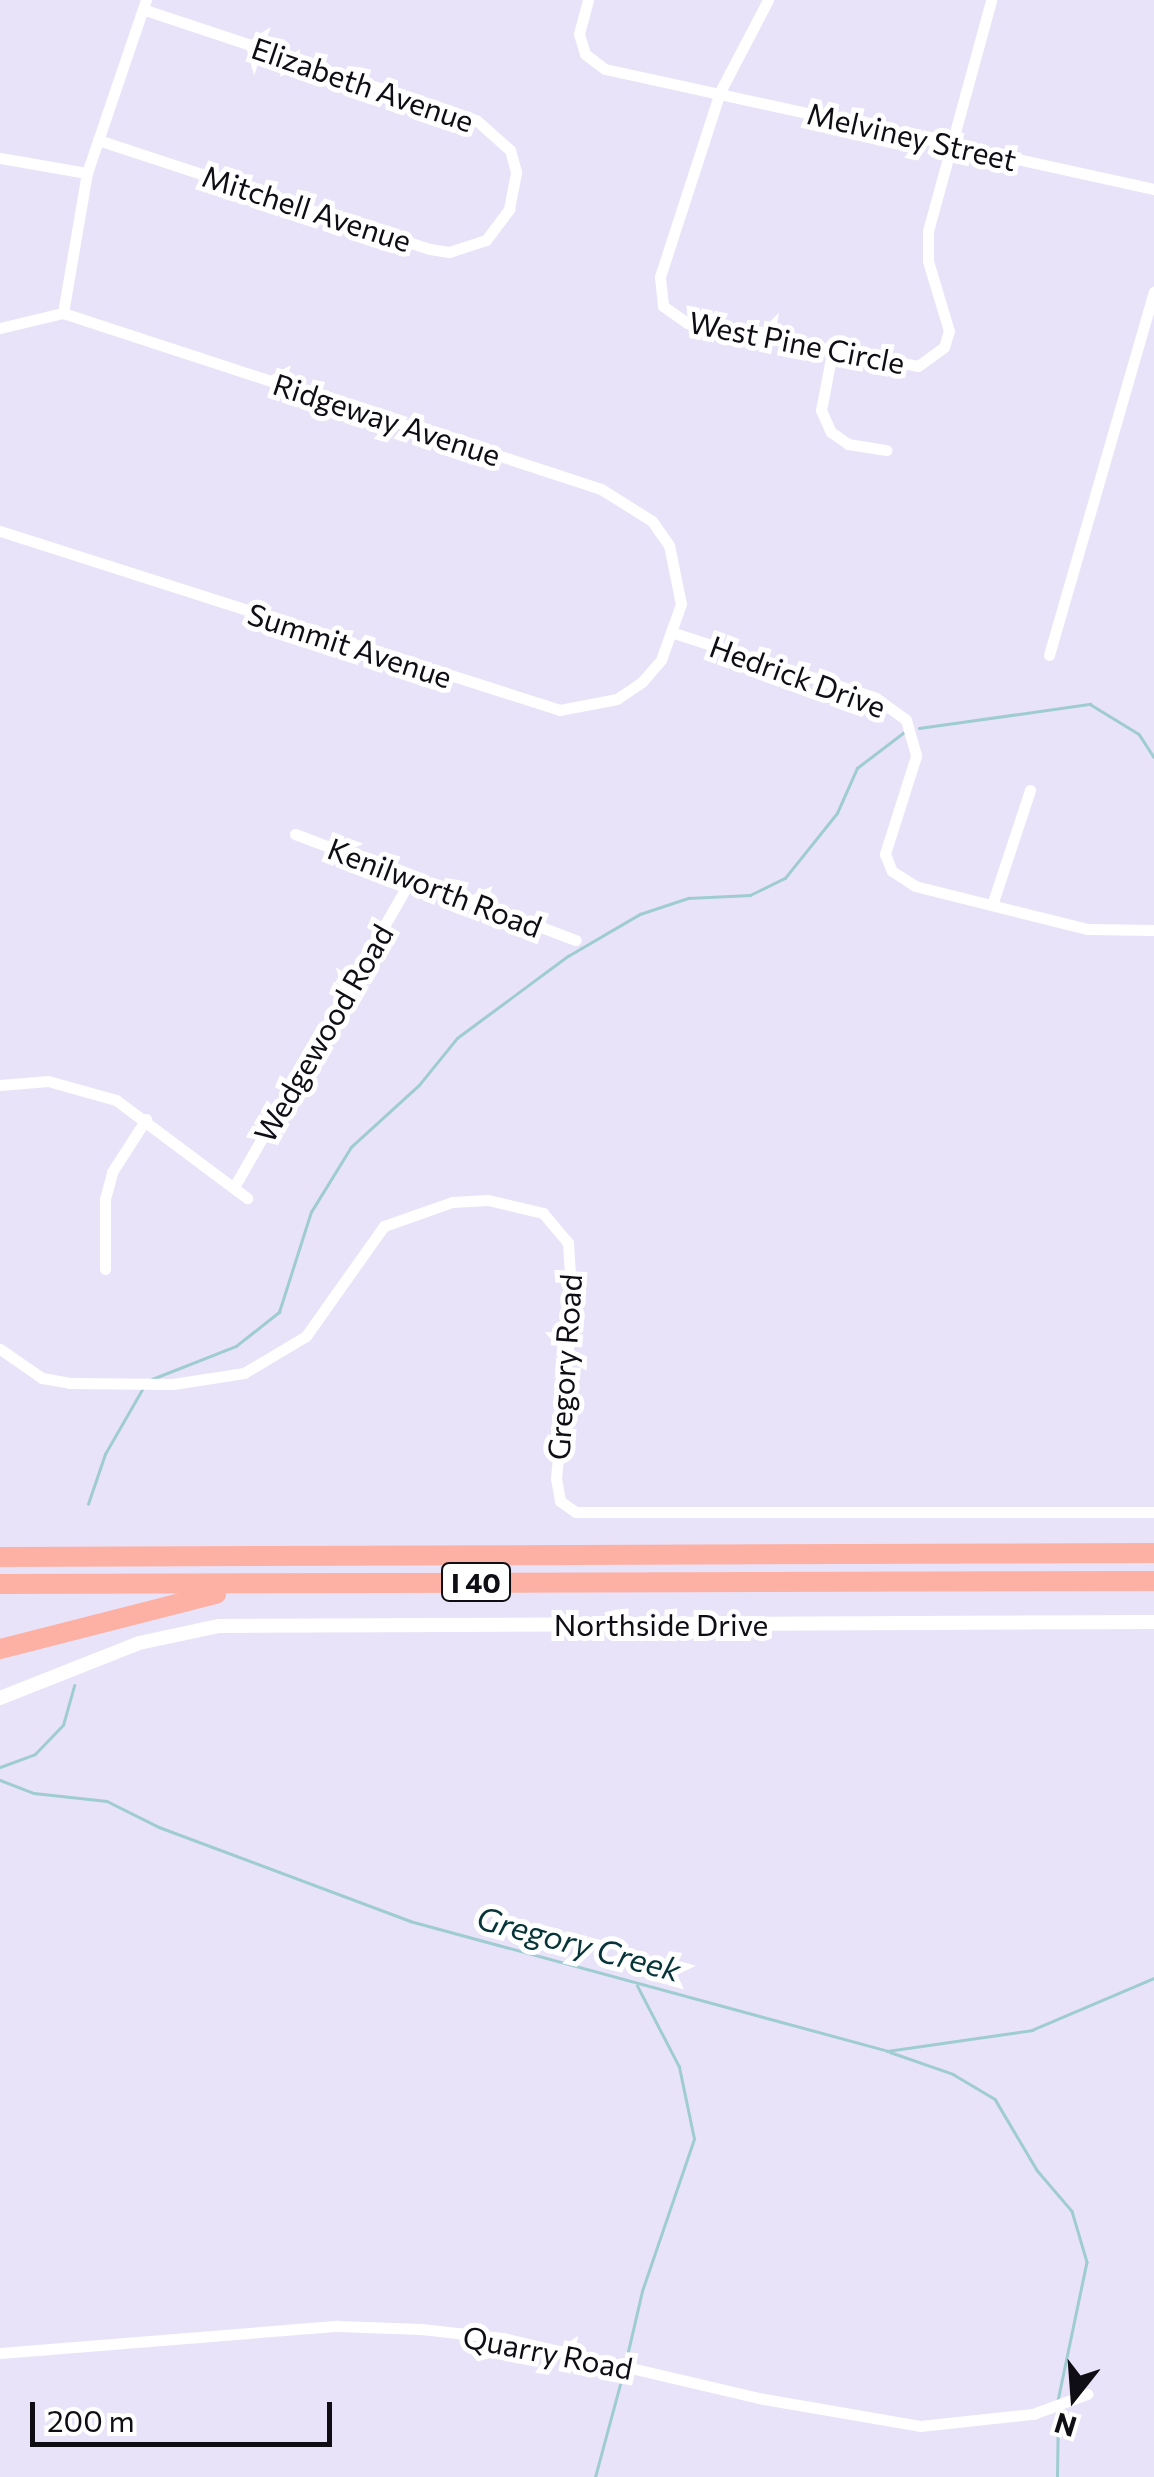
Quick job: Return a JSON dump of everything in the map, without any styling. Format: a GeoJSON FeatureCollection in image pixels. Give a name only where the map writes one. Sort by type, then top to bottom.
{"type":"FeatureCollection","features":[{"type":"Feature","properties":{"kind":"highway","name":"I 40"},"geometry":{"type":"LineString","coordinates":[[0,1554],[1154,1554]]}},
{"type":"Feature","properties":{"kind":"highway","name":"I 40"},"geometry":{"type":"LineString","coordinates":[[0,1584],[1154,1580]]}},
{"type":"Feature","properties":{"kind":"highway"},"geometry":{"type":"LineString","coordinates":[[0,1649],[187,1598],[355,1583]]}},
{"type":"Feature","properties":{"kind":"street","name":"Melviney Street"},"geometry":{"type":"LineString","coordinates":[[588,0],[579,34],[593,64],[1154,189]]}},
{"type":"Feature","properties":{"kind":"street","name":"West Pine Circle"},"geometry":{"type":"LineString","coordinates":[[768,0],[720,92],[660,277],[663,306],[687,323],[918,366],[944,347],[949,331],[926,246],[991,0]]}},
{"type":"Feature","properties":{"kind":"street"},"geometry":{"type":"LineString","coordinates":[[0,328],[64,313],[88,173],[145,4]]}},
{"type":"Feature","properties":{"kind":"street","name":"Elizabeth Avenue"},"geometry":{"type":"LineString","coordinates":[[145,4],[476,120],[510,150],[516,172],[506,216]]}},
{"type":"Feature","properties":{"kind":"street","name":"Mitchell Avenue"},"geometry":{"type":"LineString","coordinates":[[98,140],[430,249],[468,249],[486,240],[506,216]]}},
{"type":"Feature","properties":{"kind":"street"},"geometry":{"type":"LineString","coordinates":[[0,158],[88,173]]}},
{"type":"Feature","properties":{"kind":"street"},"geometry":{"type":"LineString","coordinates":[[1049,655],[1154,292]]}},
{"type":"Feature","properties":{"kind":"street","name":"Ridgeway Avenue"},"geometry":{"type":"LineString","coordinates":[[64,313],[628,501],[652,520],[673,556],[681,604],[674,633]]}},
{"type":"Feature","properties":{"kind":"street"},"geometry":{"type":"LineString","coordinates":[[832,352],[821,400],[826,423],[842,441],[887,450]]}},
{"type":"Feature","properties":{"kind":"street","name":"Summit Avenue"},"geometry":{"type":"LineString","coordinates":[[0,531],[560,710],[618,698],[661,660],[674,633]]}},
{"type":"Feature","properties":{"kind":"street","name":"Hedrick Drive"},"geometry":{"type":"LineString","coordinates":[[674,633],[893,706],[906,720],[916,756],[887,836],[892,870],[940,897],[993,902],[1088,929],[1154,930]]}},
{"type":"Feature","properties":{"kind":"street"},"geometry":{"type":"LineString","coordinates":[[993,902],[1030,790]]}},
{"type":"Feature","properties":{"kind":"street","name":"Kenilworth Road"},"geometry":{"type":"LineString","coordinates":[[295,834],[576,940]]}},
{"type":"Feature","properties":{"kind":"street","name":"Wedgewood Road"},"geometry":{"type":"LineString","coordinates":[[234,1187],[412,878]]}},
{"type":"Feature","properties":{"kind":"street"},"geometry":{"type":"LineString","coordinates":[[0,1084],[48,1080],[84,1087],[146,1120],[246,1198]]}},
{"type":"Feature","properties":{"kind":"street"},"geometry":{"type":"LineString","coordinates":[[105,1270],[105,1199],[112,1172],[146,1120]]}},
{"type":"Feature","properties":{"kind":"street","name":"Gregory Road"},"geometry":{"type":"LineString","coordinates":[[0,1349],[42,1378],[69,1382],[191,1383],[244,1373],[306,1336],[384,1226],[416,1211],[488,1200],[543,1213],[568,1243],[572,1306],[556,1478],[560,1501],[576,1512],[1154,1512]]}},
{"type":"Feature","properties":{"kind":"street","name":"Northside Drive"},"geometry":{"type":"LineString","coordinates":[[0,1698],[139,1643],[219,1626],[1154,1622]]}},
{"type":"Feature","properties":{"kind":"street","name":"Quarry Road"},"geometry":{"type":"LineString","coordinates":[[0,2353],[338,2326],[421,2329],[541,2345],[764,2399],[920,2426],[996,2421],[1087,2394]]}},
{"type":"Feature","properties":{"kind":"waterway"},"geometry":{"type":"LineString","coordinates":[[919,728],[1090,704],[1139,734],[1154,757]]}},
{"type":"Feature","properties":{"kind":"waterway"},"geometry":{"type":"LineString","coordinates":[[152,1379],[236,1346],[279,1312],[311,1212],[351,1147],[419,1085],[457,1038],[568,956],[640,914],[688,898],[750,895],[785,878],[837,813],[857,768],[903,733]]}},
{"type":"Feature","properties":{"kind":"waterway"},"geometry":{"type":"LineString","coordinates":[[88,1504],[105,1454],[143,1388]]}},
{"type":"Feature","properties":{"kind":"waterway"},"geometry":{"type":"LineString","coordinates":[[0,1767],[35,1754],[63,1725],[74,1686]]}},
{"type":"Feature","properties":{"kind":"waterway","name":"Gregory Creek"},"geometry":{"type":"LineString","coordinates":[[0,1780],[34,1793],[107,1801],[159,1827],[410,1921],[887,2051],[1032,2030],[1154,1978]]}},
{"type":"Feature","properties":{"kind":"waterway"},"geometry":{"type":"LineString","coordinates":[[626,2360],[642,2291],[694,2139],[679,2067],[637,1986]]}},
{"type":"Feature","properties":{"kind":"waterway"},"geometry":{"type":"LineString","coordinates":[[890,2052],[953,2074],[995,2099],[1037,2170],[1072,2211],[1087,2262],[1058,2401]]}},
{"type":"Feature","properties":{"kind":"waterway"},"geometry":{"type":"LineString","coordinates":[[595,2477],[623,2373]]}},
{"type":"Feature","properties":{"kind":"waterway"},"geometry":{"type":"LineString","coordinates":[[1057,2477],[1058,2409]]}}]}
